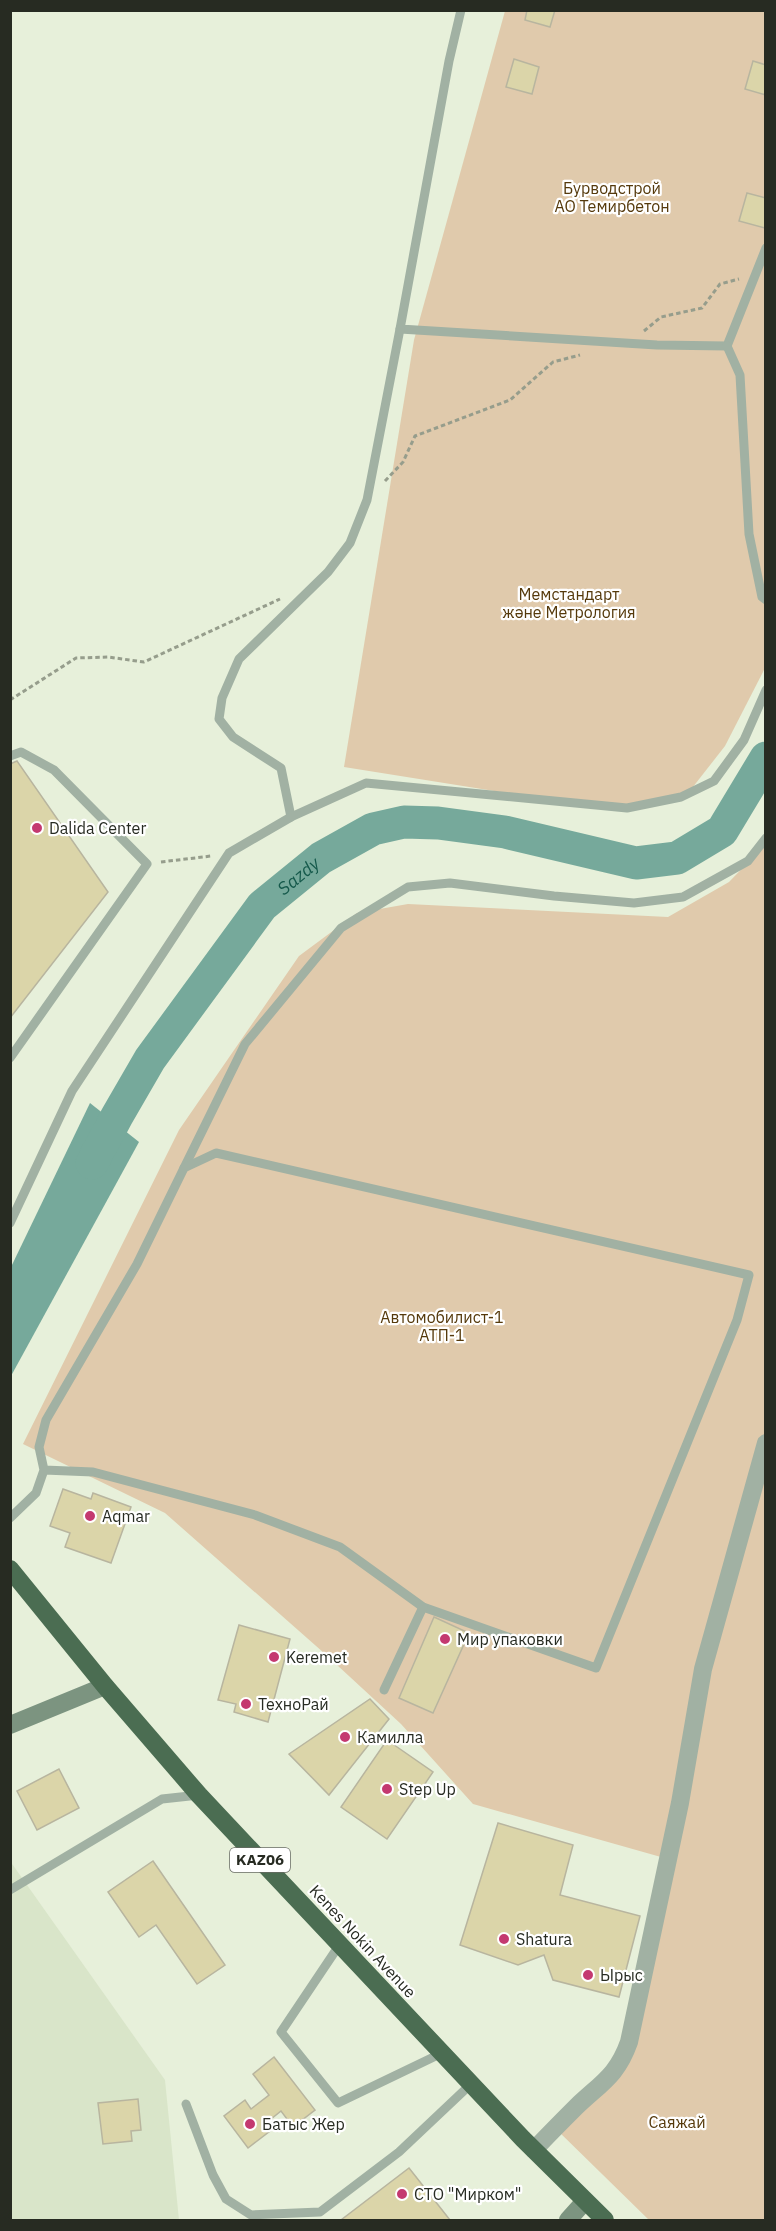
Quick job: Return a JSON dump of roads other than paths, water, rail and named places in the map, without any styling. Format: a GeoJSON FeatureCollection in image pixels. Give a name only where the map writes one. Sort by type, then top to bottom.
{"type":"FeatureCollection","features":[{"type":"Feature","properties":{"kind":"highway","name":"Kenes Nokin Avenue"},"geometry":{"type":"LineString","coordinates":[[10,1569],[105,1686],[199,1795],[528,2145],[605,2220]]}},
{"type":"Feature","properties":{"kind":"main road"},"geometry":{"type":"LineString","coordinates":[[10,1725],[105,1686]]}},
{"type":"Feature","properties":{"kind":"main road"},"geometry":{"type":"LineString","coordinates":[[568,2220],[585,2201]]}},
{"type":"Feature","properties":{"kind":"street"},"geometry":{"type":"LineString","coordinates":[[528,2145],[613,2074],[623,2059],[629,2042],[680,1803],[703,1669],[765,1443]]}},
{"type":"Feature","properties":{"kind":"lane"},"geometry":{"type":"LineString","coordinates":[[291,817],[281,768],[233,737],[219,719],[222,698],[239,659],[328,572],[350,543],[367,500],[460,10]]}},
{"type":"Feature","properties":{"kind":"lane"},"geometry":{"type":"LineString","coordinates":[[765,248],[727,346],[740,375],[749,534],[762,597],[765,600]]}},
{"type":"Feature","properties":{"kind":"lane"},"geometry":{"type":"LineString","coordinates":[[400,329],[630,344],[727,346]]}},
{"type":"Feature","properties":{"kind":"lane"},"geometry":{"type":"LineString","coordinates":[[10,1223],[72,1091],[229,853],[291,817],[366,783],[627,808],[681,797],[714,781],[744,740],[765,690]]}},
{"type":"Feature","properties":{"kind":"lane"},"geometry":{"type":"LineString","coordinates":[[10,756],[21,752],[54,770],[147,864],[10,1058]]}},
{"type":"Feature","properties":{"kind":"lane"},"geometry":{"type":"LineString","coordinates":[[10,1518],[36,1493],[44,1470],[39,1447],[46,1420],[137,1263],[245,1044],[341,928],[408,887],[450,883],[634,903],[683,897],[748,861],[765,838]]}},
{"type":"Feature","properties":{"kind":"lane"},"geometry":{"type":"LineString","coordinates":[[44,1470],[93,1472],[255,1515],[340,1547],[423,1608],[596,1668],[737,1320],[749,1275],[216,1153],[184,1168]]}},
{"type":"Feature","properties":{"kind":"lane"},"geometry":{"type":"LineString","coordinates":[[384,1690],[423,1608]]}},
{"type":"Feature","properties":{"kind":"lane"},"geometry":{"type":"LineString","coordinates":[[10,1890],[162,1799],[199,1795]]}},
{"type":"Feature","properties":{"kind":"lane"},"geometry":{"type":"LineString","coordinates":[[339,1944],[281,2032],[338,2103],[442,2053]]}},
{"type":"Feature","properties":{"kind":"lane"},"geometry":{"type":"LineString","coordinates":[[186,2104],[213,2175],[226,2199],[251,2215],[320,2212],[399,2152],[471,2084]]}},
{"type":"Feature","properties":{"kind":"water"},"geometry":{"type":"Polygon","coordinates":[[[90,1103],[139,1142],[11,1376],[11,1267],[90,1103]]]}},
{"type":"Feature","properties":{"kind":"waterway","name":"Sazdy"},"geometry":{"type":"LineString","coordinates":[[92,1163],[150,1059],[262,906],[321,858],[373,829],[404,822],[438,823],[505,832],[636,863],[677,858],[722,831],[766,758]]}},
{"type":"Feature","properties":{"kind":"place","name":"Dalida Center"},"geometry":{"type":"Point","coordinates":[37,828]}},
{"type":"Feature","properties":{"kind":"place","name":"Aqmar"},"geometry":{"type":"Point","coordinates":[90,1516]}},
{"type":"Feature","properties":{"kind":"place","name":"Мир упаковки"},"geometry":{"type":"Point","coordinates":[445,1639]}},
{"type":"Feature","properties":{"kind":"place","name":"Keremet"},"geometry":{"type":"Point","coordinates":[274,1657]}},
{"type":"Feature","properties":{"kind":"place","name":"ТехноРай"},"geometry":{"type":"Point","coordinates":[246,1704]}},
{"type":"Feature","properties":{"kind":"place","name":"Камилла"},"geometry":{"type":"Point","coordinates":[345,1737]}},
{"type":"Feature","properties":{"kind":"place","name":"Step Up"},"geometry":{"type":"Point","coordinates":[387,1789]}},
{"type":"Feature","properties":{"kind":"place","name":"Shatura"},"geometry":{"type":"Point","coordinates":[504,1939]}},
{"type":"Feature","properties":{"kind":"place","name":"Ырыс"},"geometry":{"type":"Point","coordinates":[588,1975]}},
{"type":"Feature","properties":{"kind":"place","name":"Батыс Жер"},"geometry":{"type":"Point","coordinates":[250,2124]}},
{"type":"Feature","properties":{"kind":"place","name":"СТО \"Мирком\""},"geometry":{"type":"Point","coordinates":[402,2194]}},
{"type":"Feature","properties":{"kind":"park label","name":"Бурводстрой АО Темирбетон"},"geometry":{"type":"Point","coordinates":[612,197]}},
{"type":"Feature","properties":{"kind":"park label","name":"Мемстандарт және Метрология"},"geometry":{"type":"Point","coordinates":[569,603]}},
{"type":"Feature","properties":{"kind":"park label","name":"Автомобилист-1 АТП-1"},"geometry":{"type":"Point","coordinates":[442,1326]}},
{"type":"Feature","properties":{"kind":"park label","name":"Саяжай"},"geometry":{"type":"Point","coordinates":[677,2122]}}]}
